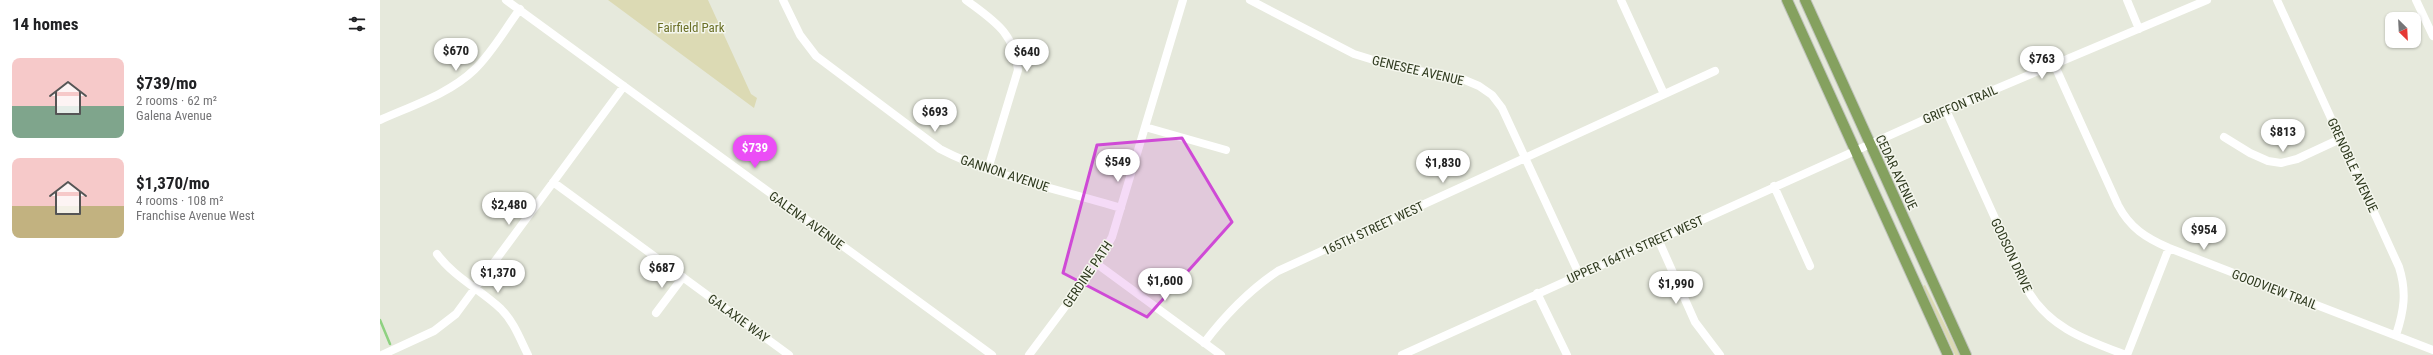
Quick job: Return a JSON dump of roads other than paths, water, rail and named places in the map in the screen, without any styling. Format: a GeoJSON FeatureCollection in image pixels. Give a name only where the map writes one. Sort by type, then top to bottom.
{"type":"FeatureCollection","features":[{"type":"Feature","properties":{"kind":"main road"},"geometry":{"type":"LineString","coordinates":[[1787,0],[1948,355]]}},
{"type":"Feature","properties":{"kind":"main road","name":"CEDAR AVENUE"},"geometry":{"type":"LineString","coordinates":[[1805,0],[1966,355]]}},
{"type":"Feature","properties":{"kind":"street","name":"GALENA AVENUE"},"geometry":{"type":"LineString","coordinates":[[506,0],[992,355]]}},
{"type":"Feature","properties":{"kind":"street","name":"GANNON AVENUE"},"geometry":{"type":"LineString","coordinates":[[783,0],[800,35],[824,64],[940,149],[960,160],[1121,208]]}},
{"type":"Feature","properties":{"kind":"street"},"geometry":{"type":"LineString","coordinates":[[966,0],[1007,34],[1016,56],[1018,70],[988,169]]}},
{"type":"Feature","properties":{"kind":"street","name":"GERDINE PATH"},"geometry":{"type":"LineString","coordinates":[[1029,355],[1097,264],[1112,237],[1183,0]]}},
{"type":"Feature","properties":{"kind":"street","name":"GENESEE AVENUE"},"geometry":{"type":"LineString","coordinates":[[1250,0],[1354,54],[1396,67],[1460,78],[1479,86],[1492,95],[1502,108],[1526,157],[1579,274]]}},
{"type":"Feature","properties":{"kind":"street"},"geometry":{"type":"LineString","coordinates":[[1622,0],[1664,94]]}},
{"type":"Feature","properties":{"kind":"street"},"geometry":{"type":"LineString","coordinates":[[2127,0],[2139,29]]}},
{"type":"Feature","properties":{"kind":"street","name":"GRIFFON TRAIL"},"geometry":{"type":"LineString","coordinates":[[1869,144],[2207,0]]}},
{"type":"Feature","properties":{"kind":"street","name":"GRENOBLE AVENUE"},"geometry":{"type":"LineString","coordinates":[[2277,0],[2402,277],[2405,304],[2396,335]]}},
{"type":"Feature","properties":{"kind":"street"},"geometry":{"type":"LineString","coordinates":[[2416,0],[2433,36]]}},
{"type":"Feature","properties":{"kind":"street"},"geometry":{"type":"LineString","coordinates":[[380,120],[446,90],[466,77],[483,60],[520,9]]}},
{"type":"Feature","properties":{"kind":"street","name":"GOODVIEW TRAIL"},"geometry":{"type":"LineString","coordinates":[[2054,64],[2124,216],[2137,231],[2169,248],[2433,350]]}},
{"type":"Feature","properties":{"kind":"street","name":"165TH STREET WEST"},"geometry":{"type":"LineString","coordinates":[[1204,343],[1238,302],[1256,286],[1278,271],[1715,71]]}},
{"type":"Feature","properties":{"kind":"street"},"geometry":{"type":"LineString","coordinates":[[382,355],[434,331],[456,314],[624,86]]}},
{"type":"Feature","properties":{"kind":"street","name":"GODSON DRIVE"},"geometry":{"type":"LineString","coordinates":[[1946,110],[2024,282],[2036,303],[2045,314],[2065,330],[2081,339],[2126,355]]}},
{"type":"Feature","properties":{"kind":"street"},"geometry":{"type":"LineString","coordinates":[[1145,127],[1226,150]]}},
{"type":"Feature","properties":{"kind":"street"},"geometry":{"type":"LineString","coordinates":[[2224,137],[2250,153],[2268,161],[2280,163],[2297,159],[2340,139]]}},
{"type":"Feature","properties":{"kind":"street","name":"UPPER 164TH STREET WEST"},"geometry":{"type":"LineString","coordinates":[[1402,355],[1869,144]]}},
{"type":"Feature","properties":{"kind":"street","name":"GALAXIE WAY"},"geometry":{"type":"LineString","coordinates":[[553,182],[789,355]]}},
{"type":"Feature","properties":{"kind":"street"},"geometry":{"type":"LineString","coordinates":[[1774,186],[1810,266]]}},
{"type":"Feature","properties":{"kind":"street"},"geometry":{"type":"LineString","coordinates":[[1658,239],[1695,322],[1720,355]]}},
{"type":"Feature","properties":{"kind":"street"},"geometry":{"type":"LineString","coordinates":[[2126,355],[2169,248]]}},
{"type":"Feature","properties":{"kind":"street"},"geometry":{"type":"LineString","coordinates":[[437,254],[446,267],[476,288],[502,310],[514,326],[528,355]]}},
{"type":"Feature","properties":{"kind":"street"},"geometry":{"type":"LineString","coordinates":[[1097,264],[1221,355]]}},
{"type":"Feature","properties":{"kind":"street"},"geometry":{"type":"LineString","coordinates":[[656,313],[683,277]]}},
{"type":"Feature","properties":{"kind":"street"},"geometry":{"type":"LineString","coordinates":[[1537,293],[1567,355]]}},
{"type":"Feature","properties":{"kind":"waterway"},"geometry":{"type":"LineString","coordinates":[[380,320],[390,344]]}},
{"type":"Feature","properties":{"kind":"park label","name":"Fairfield Park"},"geometry":{"type":"Point","coordinates":[691,27]}}]}
